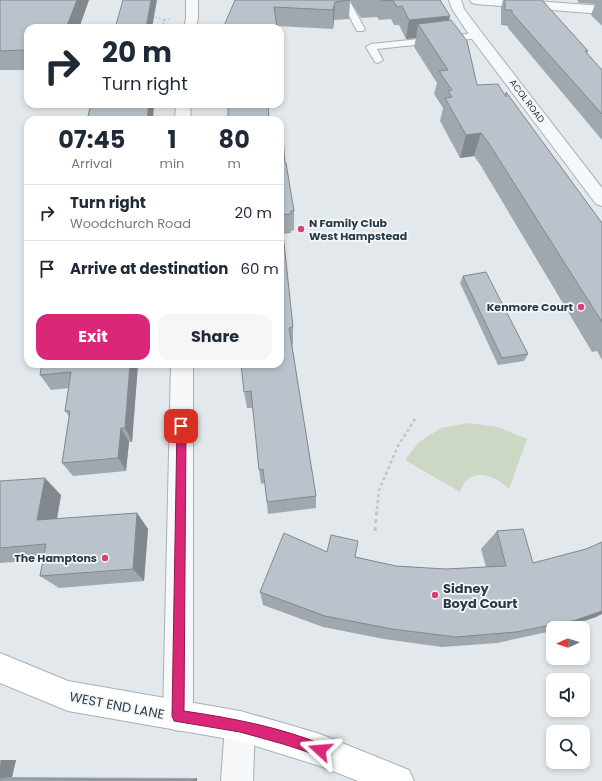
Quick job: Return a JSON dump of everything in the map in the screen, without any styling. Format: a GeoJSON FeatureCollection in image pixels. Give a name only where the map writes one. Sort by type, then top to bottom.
{"type":"FeatureCollection","features":[{"type":"Feature","properties":{"kind":"main road","name":"WEST END LANE"},"geometry":{"type":"LineString","coordinates":[[0,668],[68,696],[240,726],[283,738],[320,750],[398,781]]}},
{"type":"Feature","properties":{"kind":"street"},"geometry":{"type":"LineString","coordinates":[[191,24],[192,0]]}},
{"type":"Feature","properties":{"kind":"street","name":"ACOL ROAD"},"geometry":{"type":"LineString","coordinates":[[455,0],[458,9],[477,36],[602,200]]}},
{"type":"Feature","properties":{"kind":"street"},"geometry":{"type":"LineString","coordinates":[[476,0],[550,3],[602,10]]}},
{"type":"Feature","properties":{"kind":"street"},"geometry":{"type":"LineString","coordinates":[[178,716],[182,368]]}},
{"type":"Feature","properties":{"kind":"street"},"geometry":{"type":"LineString","coordinates":[[237,781],[240,726]]}},
{"type":"Feature","properties":{"kind":"lane"},"geometry":{"type":"LineString","coordinates":[[345,0],[360,29]]}},
{"type":"Feature","properties":{"kind":"lane"},"geometry":{"type":"LineString","coordinates":[[378,60],[371,47],[477,36]]}},
{"type":"Feature","properties":{"kind":"path"},"geometry":{"type":"LineString","coordinates":[[155,17],[164,20]]}},
{"type":"Feature","properties":{"kind":"path"},"geometry":{"type":"LineString","coordinates":[[375,530],[379,490],[398,446],[415,419]]}},
{"type":"Feature","properties":{"kind":"green space"},"geometry":{"type":"Polygon","coordinates":[[[469,423],[498,427],[527,439],[509,489],[496,479],[482,475],[469,478],[460,492],[405,460],[419,442],[441,428],[469,423]]]}},
{"type":"Feature","properties":{"kind":"building"},"geometry":{"type":"Polygon","coordinates":[[[0,0],[77,0],[68,24],[24,24],[24,50],[0,51],[0,0]]]}},
{"type":"Feature","properties":{"kind":"building"},"geometry":{"type":"Polygon","coordinates":[[[123,0],[151,0],[147,24],[116,24],[123,0]]]}},
{"type":"Feature","properties":{"kind":"building"},"geometry":{"type":"Polygon","coordinates":[[[235,0],[350,0],[335,2],[333,10],[274,7],[276,24],[225,24],[235,0]]]}},
{"type":"Feature","properties":{"kind":"building"},"geometry":{"type":"Polygon","coordinates":[[[393,0],[440,0],[450,16],[409,20],[402,6],[397,7],[393,0]]]}},
{"type":"Feature","properties":{"kind":"building"},"geometry":{"type":"Polygon","coordinates":[[[505,0],[542,0],[588,51],[585,51],[602,70],[602,114],[512,13],[512,10],[505,10],[505,0]]]}},
{"type":"Feature","properties":{"kind":"building"},"geometry":{"type":"Polygon","coordinates":[[[451,20],[467,41],[477,85],[498,84],[506,97],[506,92],[602,223],[602,322],[488,142],[481,133],[466,135],[445,98],[452,97],[448,91],[452,90],[439,71],[448,70],[418,24],[451,20]]]}},
{"type":"Feature","properties":{"kind":"building"},"geometry":{"type":"Polygon","coordinates":[[[90,108],[148,108],[148,116],[88,116],[90,108]]]}},
{"type":"Feature","properties":{"kind":"building"},"geometry":{"type":"Polygon","coordinates":[[[228,108],[268,108],[269,116],[228,116],[228,108]]]}},
{"type":"Feature","properties":{"kind":"building"},"geometry":{"type":"Polygon","coordinates":[[[284,150],[294,211],[291,211],[291,214],[284,215],[284,150]]]}},
{"type":"Feature","properties":{"kind":"building"},"geometry":{"type":"Polygon","coordinates":[[[284,243],[293,327],[289,328],[316,496],[267,502],[263,469],[259,470],[251,391],[244,392],[241,368],[284,368],[284,243]]]}},
{"type":"Feature","properties":{"kind":"building"},"geometry":{"type":"Polygon","coordinates":[[[486,272],[528,354],[502,358],[463,276],[486,272]]]}},
{"type":"Feature","properties":{"kind":"building"},"geometry":{"type":"Polygon","coordinates":[[[41,368],[130,368],[125,428],[121,428],[118,458],[62,463],[70,411],[65,411],[71,372],[40,375],[41,368]]]}},
{"type":"Feature","properties":{"kind":"building"},"geometry":{"type":"Polygon","coordinates":[[[45,478],[37,520],[137,513],[133,569],[40,576],[46,544],[0,548],[0,481],[45,478]]]}},
{"type":"Feature","properties":{"kind":"building","name":"Sidney Boyd Court"},"geometry":{"type":"Polygon","coordinates":[[[523,529],[533,563],[586,549],[602,542],[602,611],[571,621],[546,621],[546,626],[516,632],[456,637],[392,629],[325,616],[260,592],[284,533],[327,552],[331,535],[358,541],[355,557],[396,566],[445,569],[506,566],[497,531],[523,529]]]}},
{"type":"Feature","properties":{"kind":"building"},"geometry":{"type":"Polygon","coordinates":[[[0,779],[191,780],[191,781],[0,781],[0,779]]]}},
{"type":"Feature","properties":{"kind":"place","name":"N Family Club West Hampstead"},"geometry":{"type":"Point","coordinates":[301,229]}},
{"type":"Feature","properties":{"kind":"place","name":"Kenmore Court"},"geometry":{"type":"Point","coordinates":[581,307]}},
{"type":"Feature","properties":{"kind":"place","name":"The Hamptons"},"geometry":{"type":"Point","coordinates":[105,558]}},
{"type":"Feature","properties":{"kind":"place","name":"Sidney Boyd Court"},"geometry":{"type":"Point","coordinates":[435,595]}},
{"type":"Feature","properties":{"kind":"route"},"geometry":{"type":"LineString","coordinates":[[181,426],[181,562],[178,716],[240,726],[320,750]]}}]}
